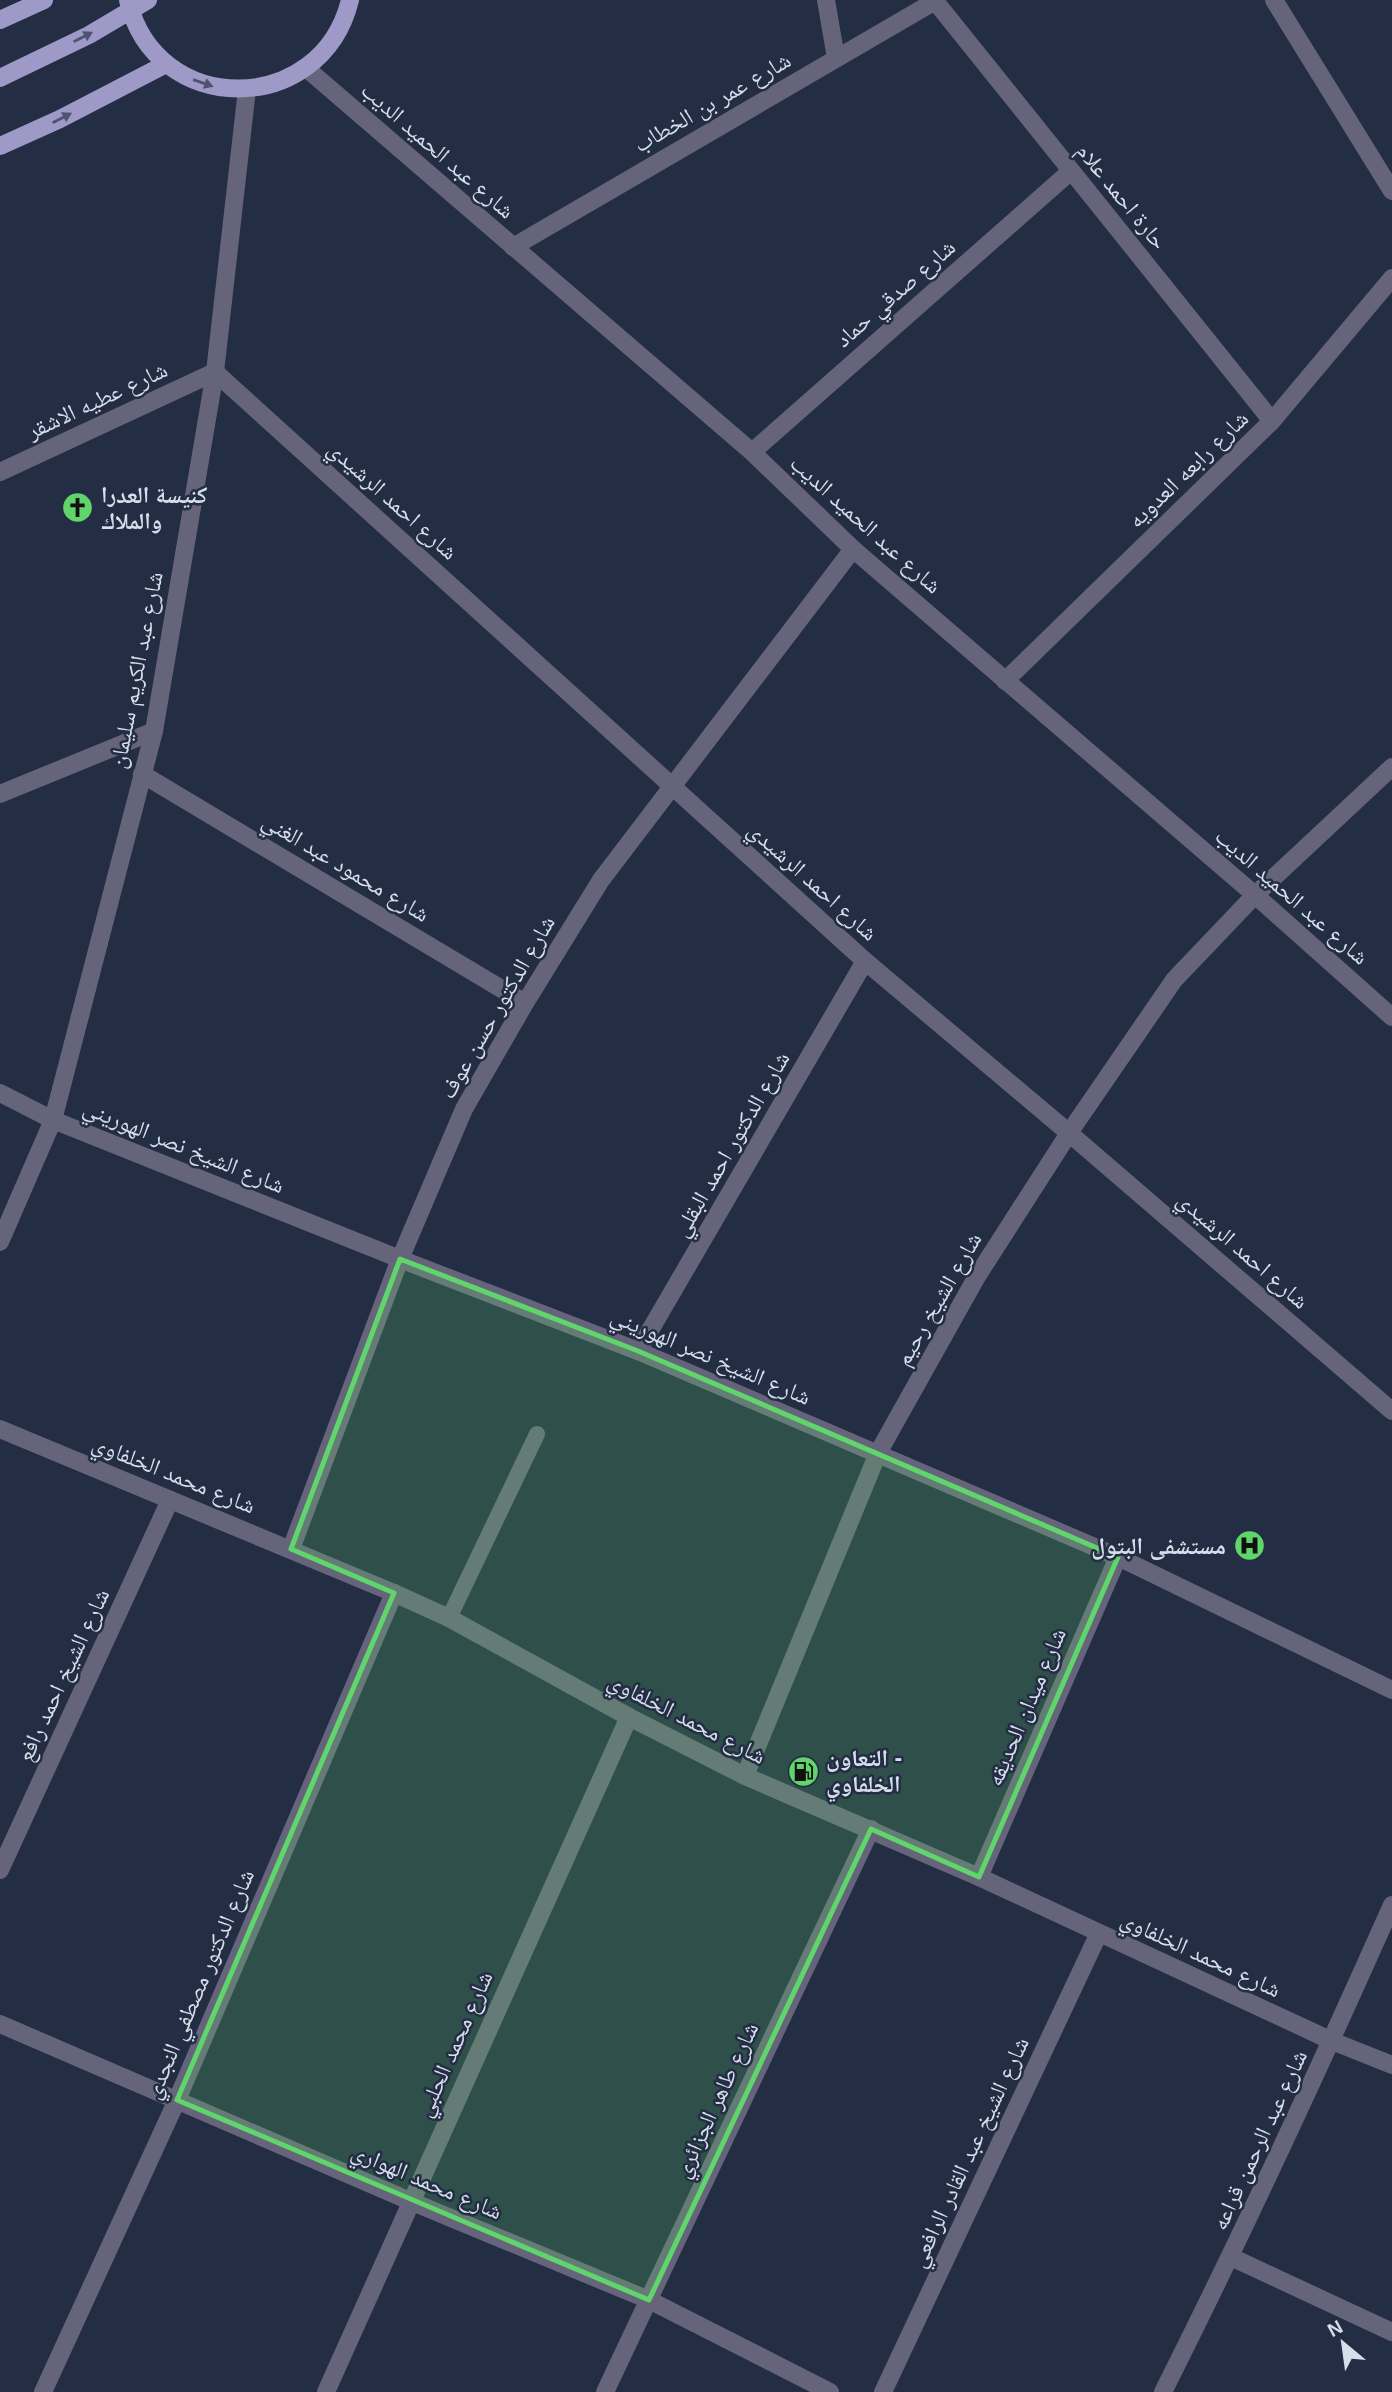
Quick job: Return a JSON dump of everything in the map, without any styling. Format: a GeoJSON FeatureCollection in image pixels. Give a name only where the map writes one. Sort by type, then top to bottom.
{"type":"FeatureCollection","features":[{"type":"Feature","properties":{"kind":"main road"},"geometry":{"type":"LineString","coordinates":[[0,20],[44,0]]}},
{"type":"Feature","properties":{"kind":"main road"},"geometry":{"type":"LineString","coordinates":[[128,0],[143,38],[166,64],[196,81],[212,86],[247,89],[278,83],[306,68],[321,55],[333,39],[343,22],[350,0]]}},
{"type":"Feature","properties":{"kind":"main road"},"geometry":{"type":"LineString","coordinates":[[0,78],[89,34],[148,0]]}},
{"type":"Feature","properties":{"kind":"main road"},"geometry":{"type":"LineString","coordinates":[[0,146],[60,119],[166,64]]}},
{"type":"Feature","properties":{"kind":"street"},"geometry":{"type":"LineString","coordinates":[[825,0],[836,58]]}},
{"type":"Feature","properties":{"kind":"street"},"geometry":{"type":"LineString","coordinates":[[1274,0],[1392,191]]}},
{"type":"Feature","properties":{"kind":"street","name":"شارع عمر بن الخطاب"},"geometry":{"type":"LineString","coordinates":[[513,247],[936,1]]}},
{"type":"Feature","properties":{"kind":"street","name":"حارة احمد علام"},"geometry":{"type":"LineString","coordinates":[[936,1],[1272,421]]}},
{"type":"Feature","properties":{"kind":"street","name":"شارع عبد الحميد الديب"},"geometry":{"type":"LineString","coordinates":[[306,68],[751,452],[853,549],[1391,1013]]}},
{"type":"Feature","properties":{"kind":"street","name":"شارع عبد الكريم سليمان"},"geometry":{"type":"LineString","coordinates":[[0,1242],[53,1120],[154,732],[215,372],[247,89]]}},
{"type":"Feature","properties":{"kind":"street","name":"شارع صدقي حماد"},"geometry":{"type":"LineString","coordinates":[[751,452],[1070,171]]}},
{"type":"Feature","properties":{"kind":"street","name":"شارع رابعه العدويه"},"geometry":{"type":"LineString","coordinates":[[1005,681],[1272,421],[1392,278]]}},
{"type":"Feature","properties":{"kind":"street","name":"شارع عطيه الاشقر"},"geometry":{"type":"LineString","coordinates":[[0,472],[215,372]]}},
{"type":"Feature","properties":{"kind":"street","name":"شارع احمد الرشيدي"},"geometry":{"type":"LineString","coordinates":[[215,372],[866,961],[1392,1411]]}},
{"type":"Feature","properties":{"kind":"street","name":"شارع الدكتور حسن عوف"},"geometry":{"type":"LineString","coordinates":[[291,1549],[400,1259],[464,1109],[601,880],[853,549]]}},
{"type":"Feature","properties":{"kind":"street"},"geometry":{"type":"LineString","coordinates":[[0,794],[154,732]]}},
{"type":"Feature","properties":{"kind":"street","name":"شارع الشيخ رحيم"},"geometry":{"type":"LineString","coordinates":[[745,1776],[878,1453],[976,1278],[1069,1133],[1174,980],[1255,895],[1392,767]]}},
{"type":"Feature","properties":{"kind":"street","name":"شارع محمود عبد الغني"},"geometry":{"type":"LineString","coordinates":[[142,774],[525,1003]]}},
{"type":"Feature","properties":{"kind":"street","name":"شارع الدكتور احمد البقلي"},"geometry":{"type":"LineString","coordinates":[[638,1351],[866,961]]}},
{"type":"Feature","properties":{"kind":"street","name":"شارع الشيخ نصر الهوريني"},"geometry":{"type":"LineString","coordinates":[[0,1093],[53,1120],[638,1351],[878,1453],[1118,1557],[1392,1690]]}},
{"type":"Feature","properties":{"kind":"street","name":"شارع محمد الخلفاوي"},"geometry":{"type":"LineString","coordinates":[[0,1429],[394,1593],[449,1619],[629,1717],[745,1776],[979,1877],[1099,1934],[1392,2065]]}},
{"type":"Feature","properties":{"kind":"street","name":"شارع الشيخ احمد رافع"},"geometry":{"type":"LineString","coordinates":[[0,1870],[170,1500]]}},
{"type":"Feature","properties":{"kind":"street","name":"شارع ميدان الحديقه"},"geometry":{"type":"LineString","coordinates":[[979,1877],[1118,1557]]}},
{"type":"Feature","properties":{"kind":"street","name":"شارع الدكتور مصطفي النجدي"},"geometry":{"type":"LineString","coordinates":[[43,2392],[177,2099],[394,1593]]}},
{"type":"Feature","properties":{"kind":"street","name":"شارع محمد الحلبي"},"geometry":{"type":"LineString","coordinates":[[326,2392],[629,1717]]}},
{"type":"Feature","properties":{"kind":"street","name":"شارع طاهر الجزائري"},"geometry":{"type":"LineString","coordinates":[[605,2392],[871,1829]]}},
{"type":"Feature","properties":{"kind":"street","name":"شارع عبد الرحمن قراعه"},"geometry":{"type":"LineString","coordinates":[[1163,2392],[1231,2257],[1392,1905]]}},
{"type":"Feature","properties":{"kind":"street","name":"شارع الشيخ عبد القادر الرافعي"},"geometry":{"type":"LineString","coordinates":[[883,2392],[1099,1934]]}},
{"type":"Feature","properties":{"kind":"street","name":"شارع محمد الهواري"},"geometry":{"type":"LineString","coordinates":[[0,2024],[410,2202],[649,2300],[830,2392]]}},
{"type":"Feature","properties":{"kind":"street"},"geometry":{"type":"LineString","coordinates":[[1231,2257],[1392,2332]]}},
{"type":"Feature","properties":{"kind":"lane"},"geometry":{"type":"LineString","coordinates":[[449,1619],[537,1434]]}},
{"type":"Feature","properties":{"kind":"highlighted area"},"geometry":{"type":"Polygon","coordinates":[[[400,1259],[638,1351],[1118,1557],[979,1877],[871,1829],[649,2300],[177,2100],[394,1593],[291,1549],[400,1259]]]}},
{"type":"Feature","properties":{"kind":"place","name":"كنيسة العدرا والملاك"},"geometry":{"type":"Point","coordinates":[78,508]}},
{"type":"Feature","properties":{"kind":"place","name":"مستشفى البتول"},"geometry":{"type":"Point","coordinates":[1249,1546]}},
{"type":"Feature","properties":{"kind":"place","name":"التعاون - الخلفاوي"},"geometry":{"type":"Point","coordinates":[803,1771]}}]}
